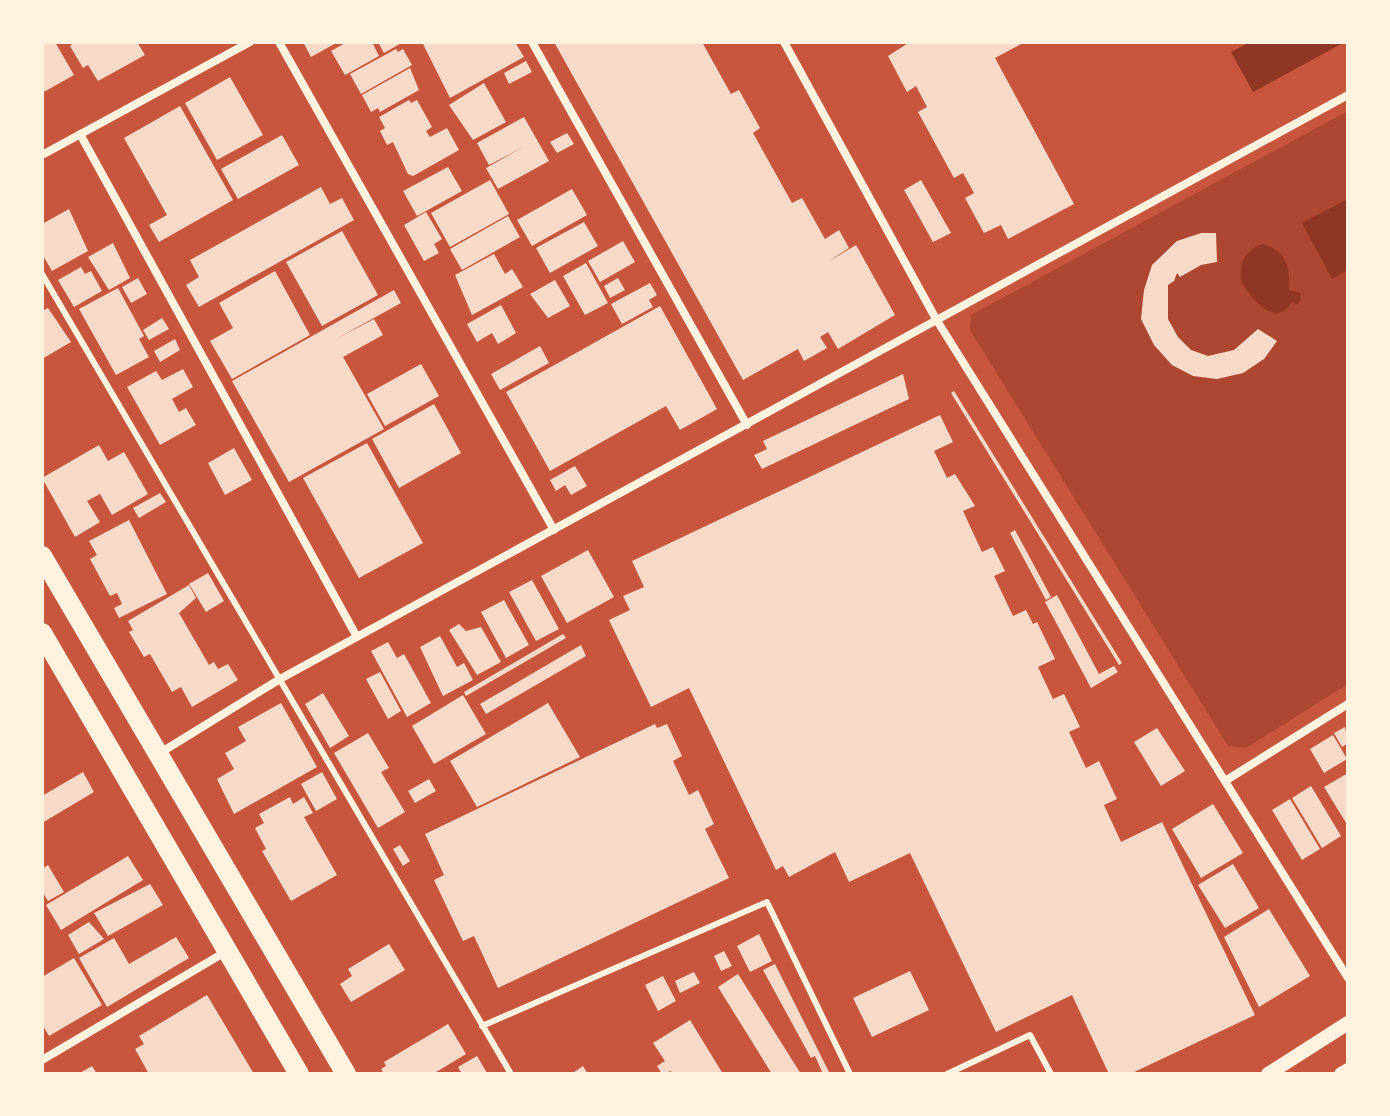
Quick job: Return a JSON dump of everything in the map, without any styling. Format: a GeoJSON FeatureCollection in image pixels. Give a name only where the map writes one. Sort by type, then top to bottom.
{"type":"FeatureCollection","features":[{"type":"Feature","properties":{"kind":"main road"},"geometry":{"type":"LineString","coordinates":[[43,562],[159,753],[346,1074]]}},
{"type":"Feature","properties":{"kind":"main road"},"geometry":{"type":"LineString","coordinates":[[42,633],[299,1074]]}},
{"type":"Feature","properties":{"kind":"street"},"geometry":{"type":"LineString","coordinates":[[42,155],[250,42]]}},
{"type":"Feature","properties":{"kind":"street"},"geometry":{"type":"LineString","coordinates":[[279,42],[554,530]]}},
{"type":"Feature","properties":{"kind":"street"},"geometry":{"type":"LineString","coordinates":[[532,42],[747,425]]}},
{"type":"Feature","properties":{"kind":"street"},"geometry":{"type":"LineString","coordinates":[[784,42],[936,319],[1348,978]]}},
{"type":"Feature","properties":{"kind":"street"},"geometry":{"type":"LineString","coordinates":[[159,753],[280,679],[1348,95]]}},
{"type":"Feature","properties":{"kind":"street"},"geometry":{"type":"LineString","coordinates":[[80,134],[357,637]]}},
{"type":"Feature","properties":{"kind":"street"},"geometry":{"type":"LineString","coordinates":[[1225,781],[1348,704]]}},
{"type":"Feature","properties":{"kind":"street"},"geometry":{"type":"LineString","coordinates":[[42,1060],[228,951]]}},
{"type":"Feature","properties":{"kind":"street"},"geometry":{"type":"LineString","coordinates":[[1268,1074],[1348,1023]]}},
{"type":"Feature","properties":{"kind":"street"},"geometry":{"type":"LineString","coordinates":[[1341,1074],[1348,1070]]}},
{"type":"Feature","properties":{"kind":"lane"},"geometry":{"type":"LineString","coordinates":[[42,274],[511,1074]]}},
{"type":"Feature","properties":{"kind":"lane"},"geometry":{"type":"LineString","coordinates":[[482,1026],[767,902],[850,1074]]}},
{"type":"Feature","properties":{"kind":"lane"},"geometry":{"type":"LineString","coordinates":[[947,1074],[1030,1035],[1051,1074]]}},
{"type":"Feature","properties":{"kind":"shaded area"},"geometry":{"type":"Polygon","coordinates":[[[1250,42],[1343,43],[1253,92],[1231,52],[1250,42]]]}},
{"type":"Feature","properties":{"kind":"shaded area"},"geometry":{"type":"Polygon","coordinates":[[[1348,111],[1348,684],[1246,748],[1228,746],[970,330],[971,315],[1348,111]]]}},
{"type":"Feature","properties":{"kind":"shaded area"},"geometry":{"type":"Polygon","coordinates":[[[1348,199],[1348,270],[1332,279],[1302,223],[1348,199]]]}},
{"type":"Feature","properties":{"kind":"shaded area"},"geometry":{"type":"Polygon","coordinates":[[[1262,244],[1282,256],[1289,274],[1289,290],[1301,293],[1300,302],[1296,305],[1293,301],[1280,313],[1266,310],[1241,281],[1244,258],[1262,244]]]}},
{"type":"Feature","properties":{"kind":"building"},"geometry":{"type":"Polygon","coordinates":[[[42,42],[55,42],[74,75],[42,93],[42,42]]]}},
{"type":"Feature","properties":{"kind":"building"},"geometry":{"type":"Polygon","coordinates":[[[75,42],[137,42],[145,55],[98,81],[88,65],[83,68],[70,46],[75,42]]]}},
{"type":"Feature","properties":{"kind":"building"},"geometry":{"type":"Polygon","coordinates":[[[303,42],[338,42],[311,57],[303,42]]]}},
{"type":"Feature","properties":{"kind":"building"},"geometry":{"type":"Polygon","coordinates":[[[347,42],[372,42],[379,56],[345,75],[331,51],[347,42]]]}},
{"type":"Feature","properties":{"kind":"building"},"geometry":{"type":"Polygon","coordinates":[[[378,42],[403,42],[384,53],[378,42]]]}},
{"type":"Feature","properties":{"kind":"building"},"geometry":{"type":"Polygon","coordinates":[[[422,42],[515,42],[524,57],[450,98],[422,42]]]}},
{"type":"Feature","properties":{"kind":"building"},"geometry":{"type":"Polygon","coordinates":[[[554,42],[702,42],[731,94],[739,90],[760,128],[753,133],[792,203],[802,198],[825,239],[839,230],[849,248],[826,263],[856,245],[895,315],[838,349],[828,332],[820,337],[827,348],[804,361],[798,349],[743,380],[554,42]]]}},
{"type":"Feature","properties":{"kind":"building"},"geometry":{"type":"Polygon","coordinates":[[[910,42],[1025,42],[995,58],[1074,204],[1008,239],[1001,225],[984,233],[965,198],[974,193],[963,173],[954,178],[918,112],[927,107],[916,86],[907,92],[888,56],[910,42]]]}},
{"type":"Feature","properties":{"kind":"building"},"geometry":{"type":"Polygon","coordinates":[[[396,49],[398,52],[403,49],[412,65],[361,94],[350,74],[396,49]]]}},
{"type":"Feature","properties":{"kind":"building"},"geometry":{"type":"Polygon","coordinates":[[[526,61],[532,72],[509,84],[504,73],[526,61]]]}},
{"type":"Feature","properties":{"kind":"building"},"geometry":{"type":"Polygon","coordinates":[[[410,68],[419,90],[380,112],[378,108],[371,112],[362,95],[410,68]]]}},
{"type":"Feature","properties":{"kind":"building"},"geometry":{"type":"Polygon","coordinates":[[[230,77],[263,135],[217,160],[185,103],[230,77]]]}},
{"type":"Feature","properties":{"kind":"building"},"geometry":{"type":"Polygon","coordinates":[[[484,83],[506,122],[473,140],[449,105],[484,83]]]}},
{"type":"Feature","properties":{"kind":"building"},"geometry":{"type":"Polygon","coordinates":[[[409,100],[411,103],[417,100],[432,127],[426,131],[430,137],[447,128],[459,150],[413,176],[408,174],[393,142],[387,145],[380,131],[385,128],[379,117],[409,100]]]}},
{"type":"Feature","properties":{"kind":"building"},"geometry":{"type":"Polygon","coordinates":[[[180,106],[233,200],[159,242],[149,225],[167,215],[124,138],[180,106]]]}},
{"type":"Feature","properties":{"kind":"building"},"geometry":{"type":"Polygon","coordinates":[[[524,117],[549,161],[498,189],[486,168],[523,147],[489,165],[477,143],[524,117]]]}},
{"type":"Feature","properties":{"kind":"building"},"geometry":{"type":"Polygon","coordinates":[[[567,133],[574,144],[557,153],[550,142],[567,133]]]}},
{"type":"Feature","properties":{"kind":"building"},"geometry":{"type":"Polygon","coordinates":[[[282,135],[299,165],[238,199],[221,169],[282,135]]]}},
{"type":"Feature","properties":{"kind":"building"},"geometry":{"type":"Polygon","coordinates":[[[448,167],[462,191],[417,216],[403,191],[448,167]]]}},
{"type":"Feature","properties":{"kind":"building"},"geometry":{"type":"Polygon","coordinates":[[[490,180],[509,214],[450,247],[431,213],[490,180]]]}},
{"type":"Feature","properties":{"kind":"building"},"geometry":{"type":"Polygon","coordinates":[[[921,180],[951,233],[933,242],[904,190],[921,180]]]}},
{"type":"Feature","properties":{"kind":"building"},"geometry":{"type":"Polygon","coordinates":[[[321,187],[330,204],[342,198],[354,220],[199,307],[186,285],[199,277],[190,260],[321,187]]]}},
{"type":"Feature","properties":{"kind":"building"},"geometry":{"type":"Polygon","coordinates":[[[572,189],[587,215],[532,246],[517,220],[572,189]]]}},
{"type":"Feature","properties":{"kind":"building"},"geometry":{"type":"Polygon","coordinates":[[[69,209],[88,251],[52,271],[42,254],[42,224],[69,209]]]}},
{"type":"Feature","properties":{"kind":"building"},"geometry":{"type":"Polygon","coordinates":[[[426,212],[442,239],[434,244],[439,253],[424,261],[404,225],[426,212]]]}},
{"type":"Feature","properties":{"kind":"building"},"geometry":{"type":"Polygon","coordinates":[[[508,216],[520,237],[462,270],[450,249],[508,216]]]}},
{"type":"Feature","properties":{"kind":"building"},"geometry":{"type":"Polygon","coordinates":[[[584,222],[598,246],[550,273],[536,248],[584,222]]]}},
{"type":"Feature","properties":{"kind":"building"},"geometry":{"type":"Polygon","coordinates":[[[342,231],[378,295],[322,326],[286,262],[342,231]]]}},
{"type":"Feature","properties":{"kind":"building"},"geometry":{"type":"Polygon","coordinates":[[[1201,233],[1216,233],[1217,262],[1201,265],[1180,277],[1177,273],[1168,285],[1168,319],[1178,337],[1191,350],[1208,356],[1234,350],[1258,329],[1277,341],[1264,359],[1243,373],[1217,379],[1193,376],[1172,365],[1154,345],[1141,319],[1144,290],[1152,265],[1177,241],[1201,233]]]}},
{"type":"Feature","properties":{"kind":"building"},"geometry":{"type":"Polygon","coordinates":[[[623,241],[635,262],[600,282],[588,261],[623,241]]]}},
{"type":"Feature","properties":{"kind":"building"},"geometry":{"type":"Polygon","coordinates":[[[113,243],[130,278],[109,290],[88,257],[113,243]]]}},
{"type":"Feature","properties":{"kind":"building"},"geometry":{"type":"Polygon","coordinates":[[[494,254],[505,274],[512,269],[523,287],[472,315],[455,275],[494,254]]]}},
{"type":"Feature","properties":{"kind":"building"},"geometry":{"type":"Polygon","coordinates":[[[586,263],[608,303],[585,315],[563,276],[586,263]]]}},
{"type":"Feature","properties":{"kind":"building"},"geometry":{"type":"Polygon","coordinates":[[[81,267],[85,274],[91,271],[102,291],[74,307],[58,280],[81,267]]]}},
{"type":"Feature","properties":{"kind":"building"},"geometry":{"type":"Polygon","coordinates":[[[275,271],[310,335],[232,379],[210,341],[233,328],[219,303],[275,271]]]}},
{"type":"Feature","properties":{"kind":"building"},"geometry":{"type":"Polygon","coordinates":[[[138,278],[147,294],[131,303],[122,287],[138,278]]]}},
{"type":"Feature","properties":{"kind":"building"},"geometry":{"type":"Polygon","coordinates":[[[618,278],[625,290],[610,298],[604,286],[618,278]]]}},
{"type":"Feature","properties":{"kind":"building"},"geometry":{"type":"Polygon","coordinates":[[[555,280],[570,306],[548,318],[530,294],[555,280]]]}},
{"type":"Feature","properties":{"kind":"building"},"geometry":{"type":"Polygon","coordinates":[[[650,283],[657,295],[649,300],[653,307],[622,324],[611,304],[650,283]]]}},
{"type":"Feature","properties":{"kind":"building"},"geometry":{"type":"Polygon","coordinates":[[[118,288],[144,336],[139,339],[149,357],[116,375],[79,309],[118,288]]]}},
{"type":"Feature","properties":{"kind":"building"},"geometry":{"type":"Polygon","coordinates":[[[394,290],[401,303],[334,340],[374,319],[383,335],[343,357],[384,429],[289,482],[232,381],[394,290]]]}},
{"type":"Feature","properties":{"kind":"building"},"geometry":{"type":"Polygon","coordinates":[[[501,305],[516,333],[498,344],[492,333],[477,342],[467,324],[501,305]]]}},
{"type":"Feature","properties":{"kind":"building"},"geometry":{"type":"Polygon","coordinates":[[[660,306],[717,409],[680,430],[666,406],[550,471],[506,392],[660,306]]]}},
{"type":"Feature","properties":{"kind":"building"},"geometry":{"type":"Polygon","coordinates":[[[48,308],[71,342],[42,359],[42,311],[48,308]]]}},
{"type":"Feature","properties":{"kind":"building"},"geometry":{"type":"Polygon","coordinates":[[[162,318],[169,329],[149,340],[143,330],[162,318]]]}},
{"type":"Feature","properties":{"kind":"building"},"geometry":{"type":"Polygon","coordinates":[[[175,339],[180,350],[160,362],[154,351],[175,339]]]}},
{"type":"Feature","properties":{"kind":"building"},"geometry":{"type":"Polygon","coordinates":[[[540,346],[549,363],[500,390],[491,374],[540,346]]]}},
{"type":"Feature","properties":{"kind":"building"},"geometry":{"type":"Polygon","coordinates":[[[421,364],[439,396],[385,426],[367,394],[421,364]]]}},
{"type":"Feature","properties":{"kind":"building"},"geometry":{"type":"Polygon","coordinates":[[[183,369],[193,387],[172,399],[179,412],[186,408],[196,425],[160,445],[127,387],[156,371],[162,380],[183,369]]]}},
{"type":"Feature","properties":{"kind":"building"},"geometry":{"type":"Polygon","coordinates":[[[903,374],[909,399],[762,469],[754,455],[767,449],[763,441],[903,374]]]}},
{"type":"Feature","properties":{"kind":"building"},"geometry":{"type":"Polygon","coordinates":[[[954,391],[1122,663],[1119,665],[951,393],[954,391]]]}},
{"type":"Feature","properties":{"kind":"building"},"geometry":{"type":"Polygon","coordinates":[[[434,404],[461,453],[399,488],[372,439],[434,404]]]}},
{"type":"Feature","properties":{"kind":"building"},"geometry":{"type":"Polygon","coordinates":[[[940,415],[953,442],[934,451],[947,478],[955,474],[975,506],[963,511],[982,552],[993,547],[1005,571],[994,576],[1013,616],[1026,610],[1033,624],[1037,622],[1055,659],[1038,667],[1053,699],[1064,694],[1080,727],[1069,732],[1086,768],[1099,761],[1117,799],[1104,805],[1121,842],[1162,822],[1255,1015],[1130,1074],[1109,1074],[1072,995],[996,1032],[910,853],[849,882],[835,852],[789,877],[783,866],[776,870],[689,688],[651,707],[609,620],[630,610],[623,596],[644,587],[632,561],[940,415]]]}},
{"type":"Feature","properties":{"kind":"building"},"geometry":{"type":"Polygon","coordinates":[[[367,443],[423,543],[359,578],[303,478],[367,443]]]}},
{"type":"Feature","properties":{"kind":"building"},"geometry":{"type":"Polygon","coordinates":[[[99,445],[108,461],[124,452],[148,494],[112,515],[100,494],[87,501],[100,522],[75,537],[42,478],[99,445]]]}},
{"type":"Feature","properties":{"kind":"building"},"geometry":{"type":"Polygon","coordinates":[[[234,448],[252,480],[225,495],[208,463],[234,448]]]}},
{"type":"Feature","properties":{"kind":"building"},"geometry":{"type":"Polygon","coordinates":[[[575,466],[587,486],[571,495],[565,485],[556,491],[550,480],[575,466]]]}},
{"type":"Feature","properties":{"kind":"building"},"geometry":{"type":"Polygon","coordinates":[[[160,493],[166,502],[139,518],[133,508],[160,493]]]}},
{"type":"Feature","properties":{"kind":"building"},"geometry":{"type":"Polygon","coordinates":[[[129,520],[167,594],[119,618],[114,608],[122,604],[117,593],[110,596],[90,559],[97,555],[89,541],[129,520]]]}},
{"type":"Feature","properties":{"kind":"building"},"geometry":{"type":"Polygon","coordinates":[[[1015,530],[1051,597],[1046,600],[1010,533],[1015,530]]]}},
{"type":"Feature","properties":{"kind":"building"},"geometry":{"type":"Polygon","coordinates":[[[588,550],[614,597],[567,623],[541,576],[588,550]]]}},
{"type":"Feature","properties":{"kind":"building"},"geometry":{"type":"Polygon","coordinates":[[[208,573],[224,601],[206,612],[189,584],[208,573]]]}},
{"type":"Feature","properties":{"kind":"building"},"geometry":{"type":"Polygon","coordinates":[[[532,580],[559,629],[536,641],[509,592],[532,580]]]}},
{"type":"Feature","properties":{"kind":"building"},"geometry":{"type":"Polygon","coordinates":[[[189,585],[196,598],[179,613],[209,665],[214,662],[218,669],[228,664],[238,680],[192,707],[181,687],[172,692],[150,654],[144,657],[129,632],[133,630],[128,621],[189,585]]]}},
{"type":"Feature","properties":{"kind":"building"},"geometry":{"type":"Polygon","coordinates":[[[1057,595],[1099,674],[1114,666],[1118,672],[1091,688],[1045,602],[1057,595]]]}},
{"type":"Feature","properties":{"kind":"building"},"geometry":{"type":"Polygon","coordinates":[[[504,600],[529,645],[506,658],[481,612],[504,600]]]}},
{"type":"Feature","properties":{"kind":"building"},"geometry":{"type":"Polygon","coordinates":[[[459,624],[466,631],[481,627],[501,662],[477,675],[449,630],[459,624]]]}},
{"type":"Feature","properties":{"kind":"building"},"geometry":{"type":"Polygon","coordinates":[[[563,634],[566,638],[466,696],[464,692],[563,634]]]}},
{"type":"Feature","properties":{"kind":"building"},"geometry":{"type":"Polygon","coordinates":[[[440,636],[457,667],[464,663],[473,680],[443,696],[420,647],[440,636]]]}},
{"type":"Feature","properties":{"kind":"building"},"geometry":{"type":"Polygon","coordinates":[[[388,642],[397,658],[404,654],[431,703],[407,717],[371,651],[388,642]]]}},
{"type":"Feature","properties":{"kind":"building"},"geometry":{"type":"Polygon","coordinates":[[[581,645],[586,656],[486,714],[480,704],[581,645]]]}},
{"type":"Feature","properties":{"kind":"building"},"geometry":{"type":"Polygon","coordinates":[[[380,672],[401,711],[388,719],[366,679],[380,672]]]}},
{"type":"Feature","properties":{"kind":"building"},"geometry":{"type":"Polygon","coordinates":[[[323,693],[349,736],[330,748],[305,704],[323,693]]]}},
{"type":"Feature","properties":{"kind":"building"},"geometry":{"type":"Polygon","coordinates":[[[463,695],[486,734],[434,764],[412,726],[463,695]]]}},
{"type":"Feature","properties":{"kind":"building"},"geometry":{"type":"Polygon","coordinates":[[[281,703],[317,767],[234,814],[217,779],[234,769],[225,753],[246,741],[238,727],[281,703]]]}},
{"type":"Feature","properties":{"kind":"building"},"geometry":{"type":"Polygon","coordinates":[[[548,703],[580,757],[477,807],[450,761],[548,703]]]}},
{"type":"Feature","properties":{"kind":"building"},"geometry":{"type":"Polygon","coordinates":[[[655,724],[657,728],[667,724],[682,756],[673,761],[689,795],[698,790],[714,824],[705,829],[729,878],[498,988],[474,936],[463,941],[434,880],[444,875],[425,834],[655,724]]]}},
{"type":"Feature","properties":{"kind":"building"},"geometry":{"type":"Polygon","coordinates":[[[1345,727],[1348,743],[1342,747],[1334,733],[1345,727]]]}},
{"type":"Feature","properties":{"kind":"building"},"geometry":{"type":"Polygon","coordinates":[[[1157,728],[1185,771],[1161,786],[1134,742],[1157,728]]]}},
{"type":"Feature","properties":{"kind":"building"},"geometry":{"type":"Polygon","coordinates":[[[368,733],[389,768],[381,772],[405,812],[378,828],[334,753],[368,733]]]}},
{"type":"Feature","properties":{"kind":"building"},"geometry":{"type":"Polygon","coordinates":[[[1333,735],[1347,759],[1324,773],[1310,749],[1333,735]]]}},
{"type":"Feature","properties":{"kind":"building"},"geometry":{"type":"Polygon","coordinates":[[[83,772],[94,792],[42,823],[42,796],[83,772]]]}},
{"type":"Feature","properties":{"kind":"building"},"geometry":{"type":"Polygon","coordinates":[[[322,772],[337,799],[316,811],[301,784],[322,772]]]}},
{"type":"Feature","properties":{"kind":"building"},"geometry":{"type":"Polygon","coordinates":[[[1348,773],[1348,826],[1324,787],[1348,773]]]}},
{"type":"Feature","properties":{"kind":"building"},"geometry":{"type":"Polygon","coordinates":[[[429,779],[436,791],[415,803],[408,791],[429,779]]]}},
{"type":"Feature","properties":{"kind":"building"},"geometry":{"type":"Polygon","coordinates":[[[1311,786],[1341,836],[1322,848],[1292,798],[1311,786]]]}},
{"type":"Feature","properties":{"kind":"building"},"geometry":{"type":"Polygon","coordinates":[[[290,797],[293,804],[304,797],[313,813],[304,817],[337,875],[291,901],[262,851],[266,849],[255,828],[264,823],[259,814],[290,797]]]}},
{"type":"Feature","properties":{"kind":"building"},"geometry":{"type":"Polygon","coordinates":[[[1290,799],[1320,849],[1302,860],[1272,810],[1290,799]]]}},
{"type":"Feature","properties":{"kind":"building"},"geometry":{"type":"Polygon","coordinates":[[[1213,804],[1243,853],[1201,878],[1172,829],[1213,804]]]}},
{"type":"Feature","properties":{"kind":"building"},"geometry":{"type":"Polygon","coordinates":[[[400,845],[410,861],[403,866],[393,849],[400,845]]]}},
{"type":"Feature","properties":{"kind":"building"},"geometry":{"type":"Polygon","coordinates":[[[128,856],[143,880],[61,930],[46,905],[128,856]]]}},
{"type":"Feature","properties":{"kind":"building"},"geometry":{"type":"Polygon","coordinates":[[[1233,864],[1259,908],[1225,928],[1198,885],[1233,864]]]}},
{"type":"Feature","properties":{"kind":"building"},"geometry":{"type":"Polygon","coordinates":[[[48,865],[64,892],[48,901],[42,891],[42,869],[48,865]]]}},
{"type":"Feature","properties":{"kind":"building"},"geometry":{"type":"Polygon","coordinates":[[[150,884],[163,905],[108,936],[94,913],[150,884]]]}},
{"type":"Feature","properties":{"kind":"building"},"geometry":{"type":"Polygon","coordinates":[[[1269,909],[1310,976],[1259,1007],[1224,937],[1269,909]]]}},
{"type":"Feature","properties":{"kind":"building"},"geometry":{"type":"Polygon","coordinates":[[[89,922],[104,939],[79,954],[68,935],[89,922]]]}},
{"type":"Feature","properties":{"kind":"building"},"geometry":{"type":"Polygon","coordinates":[[[759,934],[772,961],[750,972],[737,946],[759,934]]]}},
{"type":"Feature","properties":{"kind":"building"},"geometry":{"type":"Polygon","coordinates":[[[176,937],[189,958],[107,1007],[79,958],[114,938],[129,964],[176,937]]]}},
{"type":"Feature","properties":{"kind":"building"},"geometry":{"type":"Polygon","coordinates":[[[389,944],[405,970],[351,1002],[340,984],[352,976],[348,969],[389,944]]]}},
{"type":"Feature","properties":{"kind":"building"},"geometry":{"type":"Polygon","coordinates":[[[724,951],[732,966],[721,971],[714,956],[724,951]]]}},
{"type":"Feature","properties":{"kind":"building"},"geometry":{"type":"Polygon","coordinates":[[[74,958],[102,1005],[49,1036],[42,1024],[42,977],[74,958]]]}},
{"type":"Feature","properties":{"kind":"building"},"geometry":{"type":"Polygon","coordinates":[[[775,964],[830,1074],[823,1074],[815,1056],[811,1058],[763,970],[775,964]]]}},
{"type":"Feature","properties":{"kind":"building"},"geometry":{"type":"Polygon","coordinates":[[[910,971],[929,1010],[872,1037],[853,998],[910,971]]]}},
{"type":"Feature","properties":{"kind":"building"},"geometry":{"type":"Polygon","coordinates":[[[694,972],[700,983],[680,993],[675,981],[694,972]]]}},
{"type":"Feature","properties":{"kind":"building"},"geometry":{"type":"Polygon","coordinates":[[[738,974],[801,1074],[772,1074],[718,987],[738,974]]]}},
{"type":"Feature","properties":{"kind":"building"},"geometry":{"type":"Polygon","coordinates":[[[663,976],[676,1001],[658,1011],[645,985],[663,976]]]}},
{"type":"Feature","properties":{"kind":"building"},"geometry":{"type":"Polygon","coordinates":[[[207,995],[254,1074],[149,1074],[135,1049],[144,1044],[139,1036],[207,995]]]}},
{"type":"Feature","properties":{"kind":"building"},"geometry":{"type":"Polygon","coordinates":[[[690,1020],[723,1074],[673,1074],[671,1071],[662,1074],[657,1066],[665,1061],[653,1043],[690,1020]]]}},
{"type":"Feature","properties":{"kind":"building"},"geometry":{"type":"Polygon","coordinates":[[[448,1024],[466,1054],[433,1074],[384,1074],[381,1069],[386,1066],[384,1062],[448,1024]]]}},
{"type":"Feature","properties":{"kind":"building"},"geometry":{"type":"Polygon","coordinates":[[[477,1056],[487,1073],[462,1074],[458,1067],[477,1056]]]}},
{"type":"Feature","properties":{"kind":"building"},"geometry":{"type":"Polygon","coordinates":[[[92,1066],[97,1074],[78,1074],[92,1066]]]}},
{"type":"Feature","properties":{"kind":"building"},"geometry":{"type":"Polygon","coordinates":[[[583,1066],[588,1074],[571,1074],[583,1066]]]}}]}
